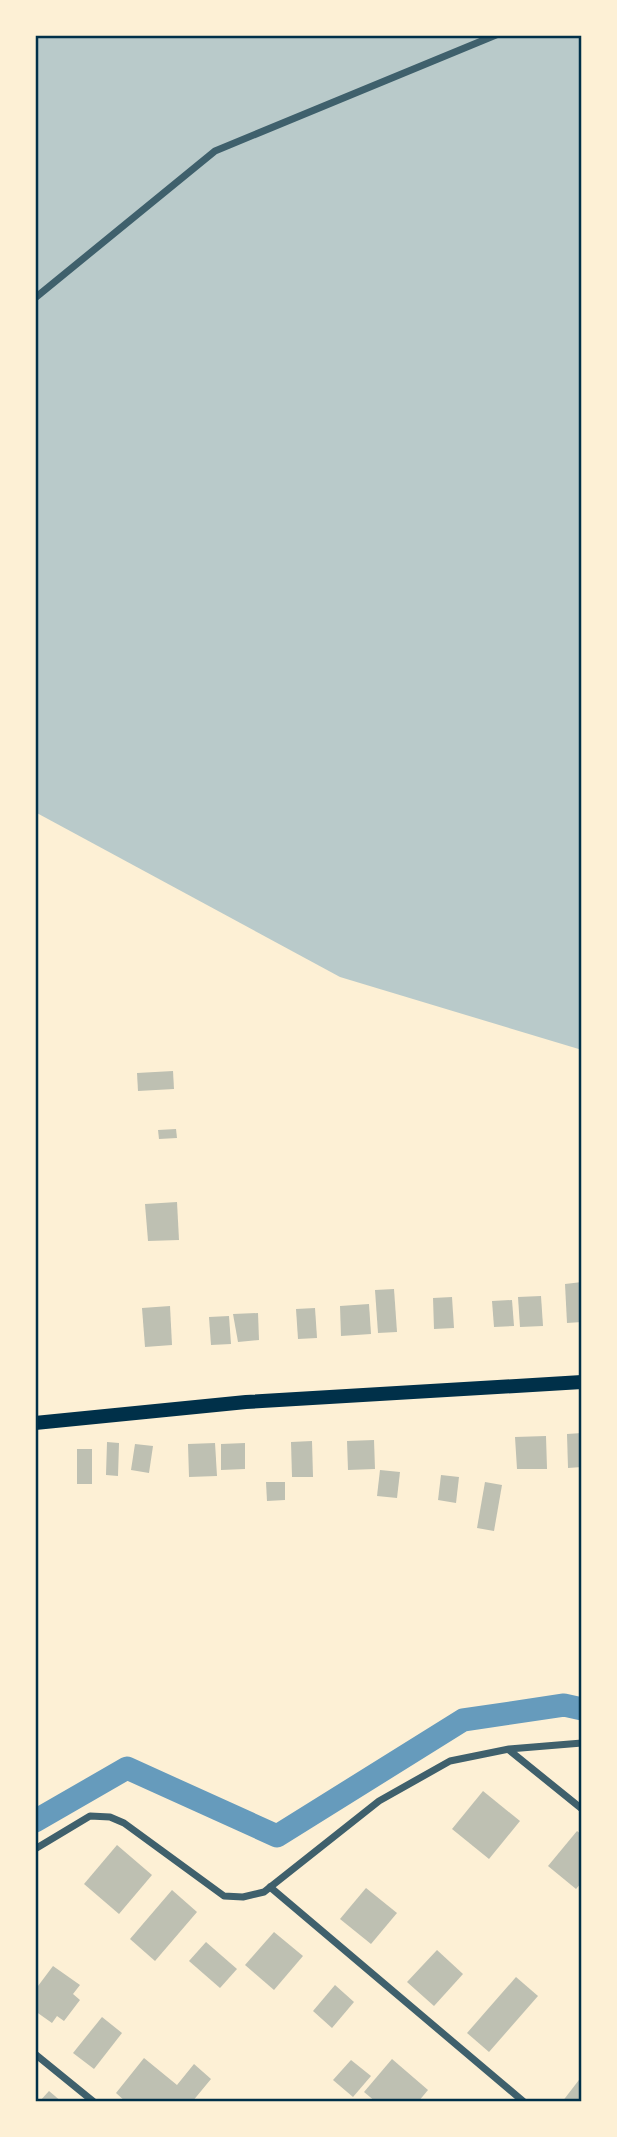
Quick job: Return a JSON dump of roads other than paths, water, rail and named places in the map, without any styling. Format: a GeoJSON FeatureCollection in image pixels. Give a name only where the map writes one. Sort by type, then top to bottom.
{"type":"FeatureCollection","features":[{"type":"Feature","properties":{"kind":"main road"},"geometry":{"type":"LineString","coordinates":[[35,1423],[246,1402],[582,1382]]}},
{"type":"Feature","properties":{"kind":"street"},"geometry":{"type":"LineString","coordinates":[[35,298],[215,151],[496,35]]}},
{"type":"Feature","properties":{"kind":"street"},"geometry":{"type":"LineString","coordinates":[[35,1849],[90,1816],[110,1817],[124,1824],[224,1896],[243,1897],[264,1892],[379,1801],[450,1761],[509,1749],[582,1743]]}},
{"type":"Feature","properties":{"kind":"street"},"geometry":{"type":"LineString","coordinates":[[509,1749],[582,1809]]}},
{"type":"Feature","properties":{"kind":"street"},"geometry":{"type":"LineString","coordinates":[[270,1887],[524,2102]]}},
{"type":"Feature","properties":{"kind":"street"},"geometry":{"type":"LineString","coordinates":[[35,2054],[94,2102]]}},
{"type":"Feature","properties":{"kind":"waterway"},"geometry":{"type":"LineString","coordinates":[[35,1821],[127,1768],[277,1836],[463,1720],[564,1705],[582,1709]]}}]}
